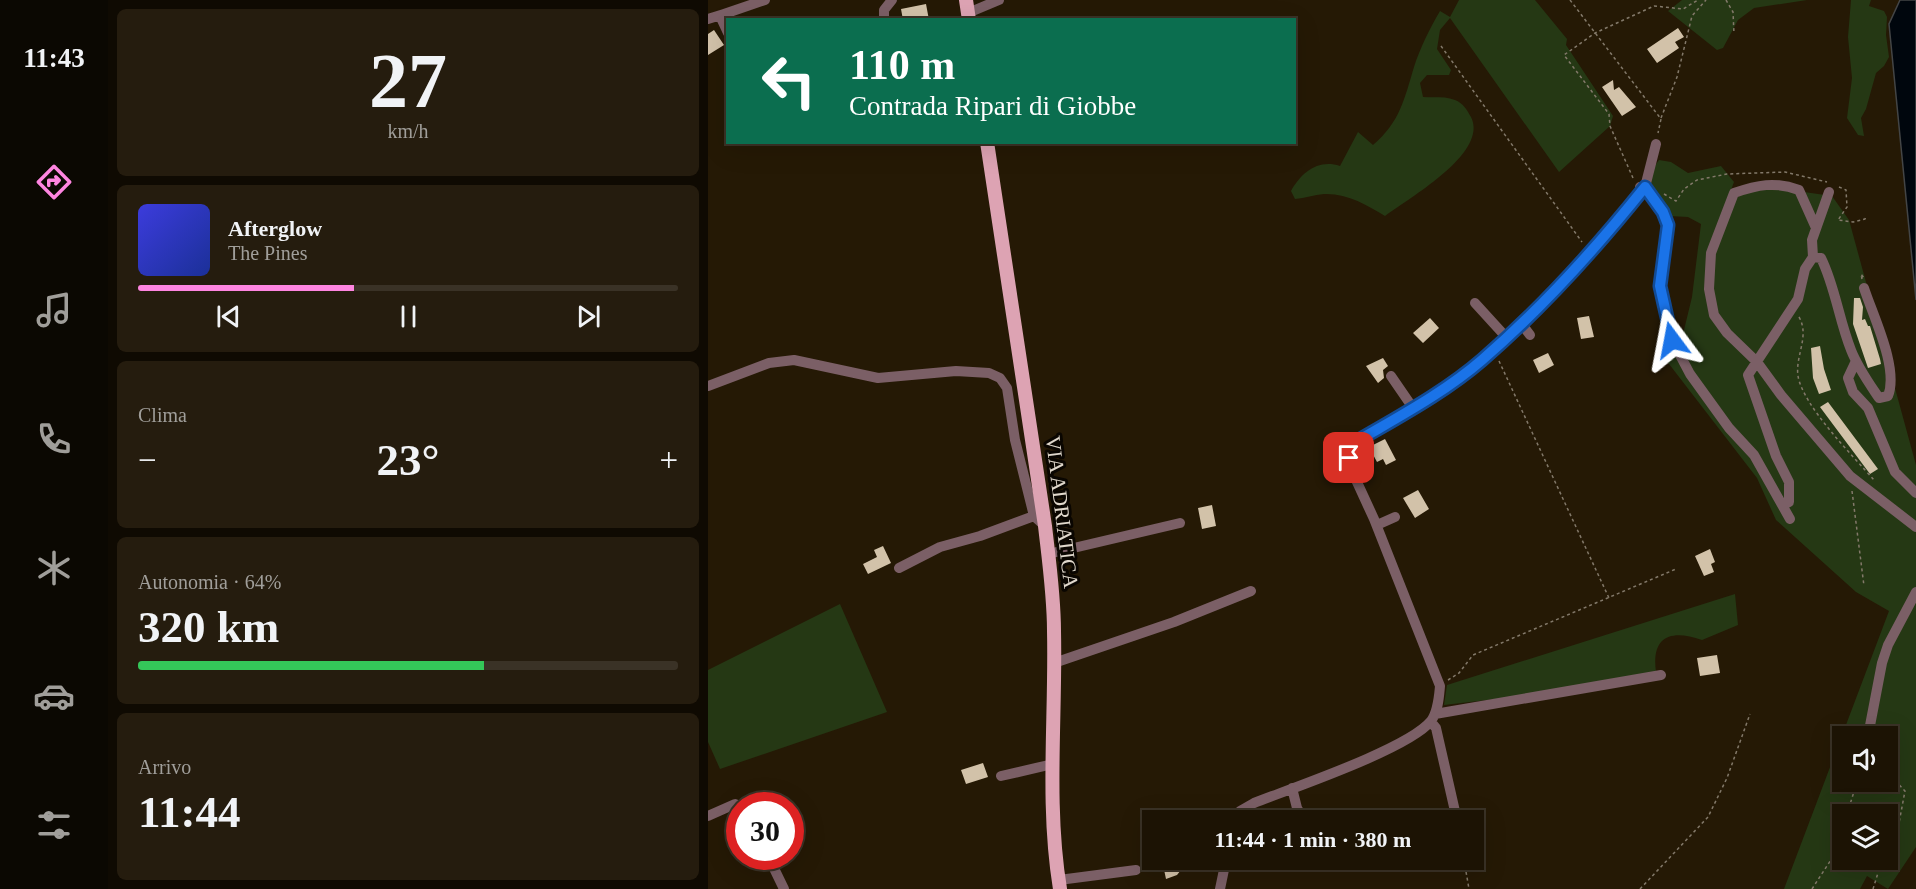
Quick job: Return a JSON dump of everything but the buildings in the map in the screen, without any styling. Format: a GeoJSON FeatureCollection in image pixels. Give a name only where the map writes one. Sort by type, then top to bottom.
{"type":"FeatureCollection","features":[{"type":"Feature","properties":{"kind":"main road","name":"VIA ADRIATICA"},"geometry":{"type":"LineString","coordinates":[[987,144],[1048,554],[1054,630],[1054,828],[1059,885]]}},
{"type":"Feature","properties":{"kind":"street"},"geometry":{"type":"LineString","coordinates":[[708,19],[765,0]]}},
{"type":"Feature","properties":{"kind":"street"},"geometry":{"type":"LineString","coordinates":[[884,18],[884,10],[892,0]]}},
{"type":"Feature","properties":{"kind":"street"},"geometry":{"type":"LineString","coordinates":[[967,11],[999,0]]}},
{"type":"Feature","properties":{"kind":"street"},"geometry":{"type":"LineString","coordinates":[[724,14],[721,18],[726,29]]}},
{"type":"Feature","properties":{"kind":"street"},"geometry":{"type":"LineString","coordinates":[[1455,810],[1433,718],[1440,686],[1377,525],[1351,469],[1349,458],[1351,450],[1359,440],[1453,382],[1494,349],[1521,323],[1589,251],[1641,187],[1656,144]]}},
{"type":"Feature","properties":{"kind":"street"},"geometry":{"type":"LineString","coordinates":[[1816,228],[1799,190],[1783,185],[1762,184],[1734,193],[1711,253],[1709,289],[1714,315],[1727,333],[1757,362],[1781,395],[1850,476],[1916,527]]}},
{"type":"Feature","properties":{"kind":"street"},"geometry":{"type":"LineString","coordinates":[[1641,187],[1663,212],[1668,225],[1660,286],[1672,340],[1690,374],[1729,428],[1754,454],[1790,519]]}},
{"type":"Feature","properties":{"kind":"street"},"geometry":{"type":"LineString","coordinates":[[1783,505],[1789,502],[1789,482],[1776,456],[1748,375],[1798,299],[1805,269],[1813,258],[1812,240],[1829,192]]}},
{"type":"Feature","properties":{"kind":"street"},"geometry":{"type":"LineString","coordinates":[[1813,258],[1821,258],[1828,273],[1856,361],[1879,398],[1888,396],[1892,386],[1888,358],[1864,288]]}},
{"type":"Feature","properties":{"kind":"street"},"geometry":{"type":"LineString","coordinates":[[1475,303],[1506,337]]}},
{"type":"Feature","properties":{"kind":"street"},"geometry":{"type":"LineString","coordinates":[[1521,323],[1530,335]]}},
{"type":"Feature","properties":{"kind":"street"},"geometry":{"type":"LineString","coordinates":[[708,386],[769,363],[794,360],[878,378],[956,371],[988,373],[1000,378],[1007,388],[1015,440],[1034,516],[1045,526]]}},
{"type":"Feature","properties":{"kind":"street"},"geometry":{"type":"LineString","coordinates":[[1856,361],[1848,378],[1853,392],[1868,408],[1895,472],[1916,493]]}},
{"type":"Feature","properties":{"kind":"street"},"geometry":{"type":"LineString","coordinates":[[1391,376],[1413,408]]}},
{"type":"Feature","properties":{"kind":"street"},"geometry":{"type":"LineString","coordinates":[[899,568],[940,547],[980,536],[1034,516]]}},
{"type":"Feature","properties":{"kind":"street"},"geometry":{"type":"LineString","coordinates":[[1377,525],[1395,517]]}},
{"type":"Feature","properties":{"kind":"street"},"geometry":{"type":"LineString","coordinates":[[1048,554],[1180,523]]}},
{"type":"Feature","properties":{"kind":"street"},"geometry":{"type":"LineString","coordinates":[[1054,663],[1174,622],[1251,591]]}},
{"type":"Feature","properties":{"kind":"street"},"geometry":{"type":"LineString","coordinates":[[1870,726],[1882,663],[1888,645],[1916,592]]}},
{"type":"Feature","properties":{"kind":"street"},"geometry":{"type":"LineString","coordinates":[[1243,810],[1254,803],[1390,748],[1420,731],[1433,718],[1661,675]]}},
{"type":"Feature","properties":{"kind":"street"},"geometry":{"type":"LineString","coordinates":[[1001,776],[1053,764]]}},
{"type":"Feature","properties":{"kind":"street"},"geometry":{"type":"LineString","coordinates":[[1292,788],[1298,810]]}},
{"type":"Feature","properties":{"kind":"street"},"geometry":{"type":"LineString","coordinates":[[708,816],[726,808]]}},
{"type":"Feature","properties":{"kind":"street"},"geometry":{"type":"LineString","coordinates":[[775,870],[784,889]]}},
{"type":"Feature","properties":{"kind":"street"},"geometry":{"type":"LineString","coordinates":[[1059,885],[1136,870]]}},
{"type":"Feature","properties":{"kind":"street"},"geometry":{"type":"LineString","coordinates":[[1220,889],[1224,870]]}},
{"type":"Feature","properties":{"kind":"path"},"geometry":{"type":"LineString","coordinates":[[1570,0],[1661,119]]}},
{"type":"Feature","properties":{"kind":"path"},"geometry":{"type":"LineString","coordinates":[[1641,187],[1610,126],[1609,114],[1564,55],[1595,33],[1654,6],[1683,9],[1698,0]]}},
{"type":"Feature","properties":{"kind":"path"},"geometry":{"type":"LineString","coordinates":[[1656,144],[1661,119],[1677,77],[1692,16],[1706,0]]}},
{"type":"Feature","properties":{"kind":"path"},"geometry":{"type":"LineString","coordinates":[[1726,0],[1733,12],[1734,34]]}},
{"type":"Feature","properties":{"kind":"path"},"geometry":{"type":"LineString","coordinates":[[1441,46],[1589,251]]}},
{"type":"Feature","properties":{"kind":"path"},"geometry":{"type":"LineString","coordinates":[[1792,307],[1803,323],[1804,335],[1798,363],[1798,377],[1806,395],[1879,486]]}},
{"type":"Feature","properties":{"kind":"path"},"geometry":{"type":"LineString","coordinates":[[1494,349],[1609,597]]}},
{"type":"Feature","properties":{"kind":"path"},"geometry":{"type":"LineString","coordinates":[[1850,476],[1864,586]]}},
{"type":"Feature","properties":{"kind":"path"},"geometry":{"type":"LineString","coordinates":[[1440,686],[1459,673],[1473,656],[1676,569]]}},
{"type":"Feature","properties":{"kind":"path"},"geometry":{"type":"LineString","coordinates":[[1640,889],[1708,818],[1727,778],[1750,714]]}},
{"type":"Feature","properties":{"kind":"path"},"geometry":{"type":"LineString","coordinates":[[1898,784],[1905,791],[1898,825]]}},
{"type":"Feature","properties":{"kind":"path"},"geometry":{"type":"LineString","coordinates":[[1812,889],[1832,858]]}},
{"type":"Feature","properties":{"kind":"path"},"geometry":{"type":"LineString","coordinates":[[1466,870],[1469,889]]}},
{"type":"Feature","properties":{"kind":"path"},"geometry":{"type":"LineString","coordinates":[[1873,889],[1879,870]]}},
{"type":"Feature","properties":{"kind":"green space"},"geometry":{"type":"Polygon","coordinates":[[[1459,0],[1535,0],[1567,39],[1566,45],[1613,116],[1610,126],[1559,172],[1450,18],[1440,30],[1437,49],[1451,70],[1449,75],[1427,75],[1420,83],[1423,97],[1455,100],[1463,105],[1471,117],[1473,131],[1469,145],[1458,159],[1428,186],[1385,216],[1341,195],[1324,194],[1295,199],[1291,191],[1300,178],[1318,166],[1332,164],[1340,166],[1358,132],[1373,145],[1389,128],[1400,110],[1422,45],[1440,11],[1450,17],[1459,0]]]}},
{"type":"Feature","properties":{"kind":"green space"},"geometry":{"type":"Polygon","coordinates":[[[1682,0],[1807,0],[1754,8],[1738,20],[1723,48],[1717,50],[1668,11],[1682,0]]]}},
{"type":"Feature","properties":{"kind":"green space"},"geometry":{"type":"Polygon","coordinates":[[[1851,0],[1871,0],[1869,6],[1884,11],[1887,17],[1886,35],[1889,57],[1876,73],[1866,109],[1861,118],[1864,136],[1858,135],[1847,118],[1852,78],[1848,37],[1851,0]]]}},
{"type":"Feature","properties":{"kind":"green space"},"geometry":{"type":"Polygon","coordinates":[[[1659,160],[1671,162],[1688,173],[1721,166],[1734,182],[1725,206],[1755,185],[1832,196],[1849,220],[1916,465],[1916,847],[1888,889],[1867,876],[1860,889],[1784,889],[1832,762],[1832,792],[1898,792],[1898,726],[1846,726],[1889,611],[1856,592],[1776,520],[1757,478],[1659,351],[1684,330],[1692,297],[1701,224],[1688,217],[1669,216],[1649,185],[1652,170],[1659,160]]]}},
{"type":"Feature","properties":{"kind":"green space"},"geometry":{"type":"Polygon","coordinates":[[[1735,594],[1738,625],[1702,640],[1681,635],[1665,638],[1657,650],[1656,672],[1513,697],[1444,705],[1447,685],[1735,594]]]}},
{"type":"Feature","properties":{"kind":"green space"},"geometry":{"type":"Polygon","coordinates":[[[840,604],[887,712],[720,769],[708,742],[708,670],[840,604]]]}},
{"type":"Feature","properties":{"kind":"shaded area"},"geometry":{"type":"Polygon","coordinates":[[[1900,0],[1916,0],[1916,300],[1889,24],[1900,0]]]}},
{"type":"Feature","properties":{"kind":"route"},"geometry":{"type":"LineString","coordinates":[[1349,458],[1351,450],[1359,440],[1443,389],[1481,361],[1570,273],[1645,187],[1663,212],[1668,225],[1660,286],[1672,340]]}}]}
